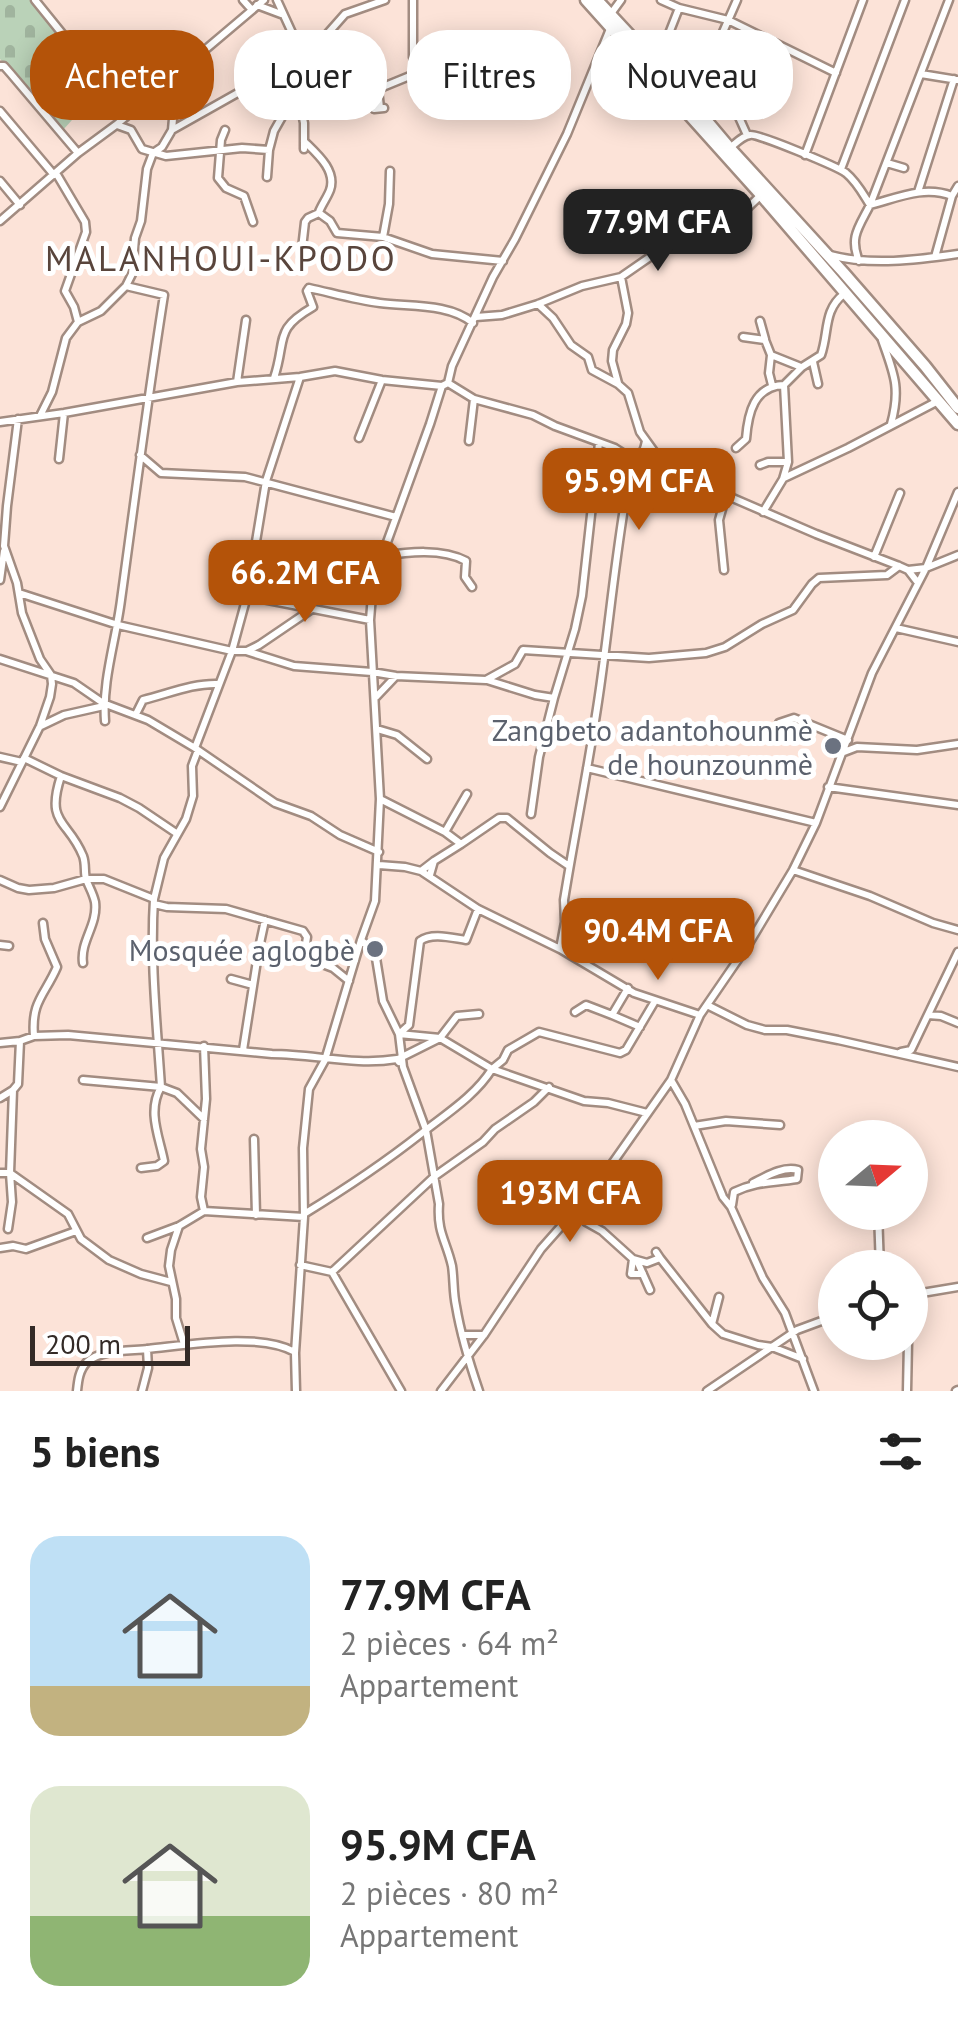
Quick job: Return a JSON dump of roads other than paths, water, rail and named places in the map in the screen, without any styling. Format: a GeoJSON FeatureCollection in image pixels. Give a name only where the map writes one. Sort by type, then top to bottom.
{"type":"FeatureCollection","features":[{"type":"Feature","properties":{"kind":"main road"},"geometry":{"type":"LineString","coordinates":[[586,0],[958,424]]}},
{"type":"Feature","properties":{"kind":"main road"},"geometry":{"type":"LineString","coordinates":[[597,0],[624,30]]}},
{"type":"Feature","properties":{"kind":"main road"},"geometry":{"type":"LineString","coordinates":[[706,120],[958,408]]}},
{"type":"Feature","properties":{"kind":"street"},"geometry":{"type":"LineString","coordinates":[[35,0],[59,30]]}},
{"type":"Feature","properties":{"kind":"street"},"geometry":{"type":"LineString","coordinates":[[243,0],[282,14]]}},
{"type":"Feature","properties":{"kind":"street"},"geometry":{"type":"LineString","coordinates":[[277,0],[290,30]]}},
{"type":"Feature","properties":{"kind":"street"},"geometry":{"type":"LineString","coordinates":[[331,30],[346,14],[384,0]]}},
{"type":"Feature","properties":{"kind":"street"},"geometry":{"type":"LineString","coordinates":[[387,84],[417,74],[413,58],[413,0]]}},
{"type":"Feature","properties":{"kind":"street"},"geometry":{"type":"LineString","coordinates":[[610,16],[621,0]]}},
{"type":"Feature","properties":{"kind":"street"},"geometry":{"type":"LineString","coordinates":[[724,30],[737,0]]}},
{"type":"Feature","properties":{"kind":"street"},"geometry":{"type":"LineString","coordinates":[[805,155],[863,0]]}},
{"type":"Feature","properties":{"kind":"street"},"geometry":{"type":"LineString","coordinates":[[841,169],[905,0]]}},
{"type":"Feature","properties":{"kind":"street"},"geometry":{"type":"LineString","coordinates":[[844,259],[870,206],[949,0]]}},
{"type":"Feature","properties":{"kind":"street"},"geometry":{"type":"LineString","coordinates":[[665,1],[728,20],[836,73]]}},
{"type":"Feature","properties":{"kind":"street"},"geometry":{"type":"LineString","coordinates":[[214,42],[258,5]]}},
{"type":"Feature","properties":{"kind":"street"},"geometry":{"type":"LineString","coordinates":[[671,30],[680,8]]}},
{"type":"Feature","properties":{"kind":"street"},"geometry":{"type":"LineString","coordinates":[[296,1391],[303,1148],[309,1089],[325,1060],[375,901],[380,799],[372,672],[372,595],[382,556],[444,384],[493,276],[504,262],[567,134],[610,29]]}},
{"type":"Feature","properties":{"kind":"street"},"geometry":{"type":"LineString","coordinates":[[0,66],[78,152]]}},
{"type":"Feature","properties":{"kind":"street"},"geometry":{"type":"LineString","coordinates":[[918,192],[956,79],[921,74]]}},
{"type":"Feature","properties":{"kind":"street"},"geometry":{"type":"LineString","coordinates":[[172,130],[234,95]]}},
{"type":"Feature","properties":{"kind":"street"},"geometry":{"type":"LineString","coordinates":[[0,111],[55,174],[85,222],[86,232],[65,291],[78,322]]}},
{"type":"Feature","properties":{"kind":"street"},"geometry":{"type":"LineString","coordinates":[[0,221],[78,152],[122,120]]}},
{"type":"Feature","properties":{"kind":"street"},"geometry":{"type":"LineString","coordinates":[[39,417],[52,392],[66,338],[78,322],[101,311],[126,286],[132,274],[147,170],[153,153],[162,147],[172,130],[173,120]]}},
{"type":"Feature","properties":{"kind":"street"},"geometry":{"type":"LineString","coordinates":[[267,177],[269,150],[280,120]]}},
{"type":"Feature","properties":{"kind":"street"},"geometry":{"type":"LineString","coordinates":[[301,257],[305,222],[319,213],[330,189],[330,174],[321,158],[304,145],[303,120]]}},
{"type":"Feature","properties":{"kind":"street"},"geometry":{"type":"LineString","coordinates":[[740,120],[747,135]]}},
{"type":"Feature","properties":{"kind":"street"},"geometry":{"type":"LineString","coordinates":[[116,125],[131,130],[142,149],[166,156],[242,148],[269,150]]}},
{"type":"Feature","properties":{"kind":"street"},"geometry":{"type":"LineString","coordinates":[[224,130],[218,178],[226,188],[244,196],[253,222]]}},
{"type":"Feature","properties":{"kind":"street"},"geometry":{"type":"LineString","coordinates":[[730,148],[747,135],[762,136],[841,169],[870,206]]}},
{"type":"Feature","properties":{"kind":"street"},"geometry":{"type":"LineString","coordinates":[[886,163],[904,168]]}},
{"type":"Feature","properties":{"kind":"street"},"geometry":{"type":"LineString","coordinates":[[383,237],[390,172]]}},
{"type":"Feature","properties":{"kind":"street"},"geometry":{"type":"LineString","coordinates":[[0,181],[20,205]]}},
{"type":"Feature","properties":{"kind":"street"},"geometry":{"type":"LineString","coordinates":[[935,257],[958,186]]}},
{"type":"Feature","properties":{"kind":"street"},"geometry":{"type":"LineString","coordinates":[[870,206],[918,192],[952,196]]}},
{"type":"Feature","properties":{"kind":"street"},"geometry":{"type":"LineString","coordinates":[[274,378],[285,330],[296,316],[314,307],[309,288],[377,303],[432,308],[474,320],[502,315],[582,286],[621,277],[673,241],[726,225],[761,196]]}},
{"type":"Feature","properties":{"kind":"street"},"geometry":{"type":"LineString","coordinates":[[319,213],[337,233],[383,237],[432,254],[504,262]]}},
{"type":"Feature","properties":{"kind":"street"},"geometry":{"type":"LineString","coordinates":[[853,247],[859,261]]}},
{"type":"Feature","properties":{"kind":"street"},"geometry":{"type":"LineString","coordinates":[[825,254],[859,261],[958,254]]}},
{"type":"Feature","properties":{"kind":"street"},"geometry":{"type":"LineString","coordinates":[[485,260],[493,276]]}},
{"type":"Feature","properties":{"kind":"street"},"geometry":{"type":"LineString","coordinates":[[618,384],[613,350],[628,312],[621,277]]}},
{"type":"Feature","properties":{"kind":"street"},"geometry":{"type":"LineString","coordinates":[[104,721],[164,295],[126,286]]}},
{"type":"Feature","properties":{"kind":"street"},"geometry":{"type":"LineString","coordinates":[[736,448],[746,439],[747,421],[760,393],[772,385],[784,384],[802,367],[820,358],[828,315],[844,294]]}},
{"type":"Feature","properties":{"kind":"street"},"geometry":{"type":"LineString","coordinates":[[538,304],[571,345],[588,357],[592,370],[628,393],[640,432],[673,477]]}},
{"type":"Feature","properties":{"kind":"street"},"geometry":{"type":"LineString","coordinates":[[238,382],[246,320]]}},
{"type":"Feature","properties":{"kind":"street"},"geometry":{"type":"LineString","coordinates":[[760,321],[771,355],[768,373],[772,385]]}},
{"type":"Feature","properties":{"kind":"street"},"geometry":{"type":"LineString","coordinates":[[877,330],[897,389],[891,424]]}},
{"type":"Feature","properties":{"kind":"street"},"geometry":{"type":"LineString","coordinates":[[744,337],[765,340]]}},
{"type":"Feature","properties":{"kind":"street"},"geometry":{"type":"LineString","coordinates":[[771,355],[802,367]]}},
{"type":"Feature","properties":{"kind":"street"},"geometry":{"type":"LineString","coordinates":[[812,362],[818,384]]}},
{"type":"Feature","properties":{"kind":"street"},"geometry":{"type":"LineString","coordinates":[[0,422],[238,382],[335,371],[382,380],[444,384],[474,399],[534,415],[615,448],[646,468],[690,480],[899,566],[908,570],[918,583]]}},
{"type":"Feature","properties":{"kind":"street"},"geometry":{"type":"LineString","coordinates":[[140,1168],[164,1161],[154,1116],[154,1103],[162,1087],[152,970],[154,902],[164,858],[186,819],[193,796],[196,749],[232,651],[247,596],[266,481],[300,377]]}},
{"type":"Feature","properties":{"kind":"street"},"geometry":{"type":"LineString","coordinates":[[359,438],[382,380]]}},
{"type":"Feature","properties":{"kind":"street"},"geometry":{"type":"LineString","coordinates":[[763,512],[788,462],[784,384]]}},
{"type":"Feature","properties":{"kind":"street"},"geometry":{"type":"LineString","coordinates":[[469,442],[474,399]]}},
{"type":"Feature","properties":{"kind":"street"},"geometry":{"type":"LineString","coordinates":[[782,478],[939,400]]}},
{"type":"Feature","properties":{"kind":"street"},"geometry":{"type":"LineString","coordinates":[[58,459],[64,413]]}},
{"type":"Feature","properties":{"kind":"street"},"geometry":{"type":"LineString","coordinates":[[0,580],[3,506],[18,420]]}},
{"type":"Feature","properties":{"kind":"street"},"geometry":{"type":"LineString","coordinates":[[560,949],[564,900],[628,488],[646,441]]}},
{"type":"Feature","properties":{"kind":"street"},"geometry":{"type":"LineString","coordinates":[[531,814],[536,770],[566,652],[576,629],[599,443]]}},
{"type":"Feature","properties":{"kind":"street"},"geometry":{"type":"LineString","coordinates":[[140,455],[161,473]]}},
{"type":"Feature","properties":{"kind":"street"},"geometry":{"type":"LineString","coordinates":[[760,465],[788,462]]}},
{"type":"Feature","properties":{"kind":"street"},"geometry":{"type":"LineString","coordinates":[[139,468],[149,474],[238,476],[266,481],[396,517]]}},
{"type":"Feature","properties":{"kind":"street"},"geometry":{"type":"LineString","coordinates":[[441,1391],[484,1336],[541,1249],[595,1188],[672,1080],[700,1015],[793,870],[816,823],[872,672],[926,568],[958,492]]}},
{"type":"Feature","properties":{"kind":"street"},"geometry":{"type":"LineString","coordinates":[[874,556],[900,493]]}},
{"type":"Feature","properties":{"kind":"street"},"geometry":{"type":"LineString","coordinates":[[724,570],[719,520],[726,495]]}},
{"type":"Feature","properties":{"kind":"street"},"geometry":{"type":"LineString","coordinates":[[0,806],[40,726],[52,684],[22,613],[4,546]]}},
{"type":"Feature","properties":{"kind":"street"},"geometry":{"type":"LineString","coordinates":[[908,570],[926,568],[958,554]]}},
{"type":"Feature","properties":{"kind":"street"},"geometry":{"type":"LineString","coordinates":[[382,556],[457,556],[466,560],[465,577],[472,587]]}},
{"type":"Feature","properties":{"kind":"street"},"geometry":{"type":"LineString","coordinates":[[486,680],[518,661],[524,650],[672,658],[717,650],[793,610],[819,578],[887,575],[899,566]]}},
{"type":"Feature","properties":{"kind":"street"},"geometry":{"type":"LineString","coordinates":[[19,593],[118,626],[246,651],[294,666],[486,680],[554,698]]}},
{"type":"Feature","properties":{"kind":"street"},"geometry":{"type":"LineString","coordinates":[[247,596],[370,620]]}},
{"type":"Feature","properties":{"kind":"street"},"geometry":{"type":"LineString","coordinates":[[246,651],[313,608]]}},
{"type":"Feature","properties":{"kind":"street"},"geometry":{"type":"LineString","coordinates":[[896,628],[958,642]]}},
{"type":"Feature","properties":{"kind":"street"},"geometry":{"type":"LineString","coordinates":[[0,659],[74,683],[104,704],[136,714],[275,803],[311,816],[340,835],[378,852]]}},
{"type":"Feature","properties":{"kind":"street"},"geometry":{"type":"LineString","coordinates":[[374,699],[396,676]]}},
{"type":"Feature","properties":{"kind":"street"},"geometry":{"type":"LineString","coordinates":[[119,707],[202,684],[218,684]]}},
{"type":"Feature","properties":{"kind":"street"},"geometry":{"type":"LineString","coordinates":[[136,714],[143,700]]}},
{"type":"Feature","properties":{"kind":"street"},"geometry":{"type":"LineString","coordinates":[[40,726],[104,704]]}},
{"type":"Feature","properties":{"kind":"street"},"geometry":{"type":"LineString","coordinates":[[779,723],[794,718],[857,747]]}},
{"type":"Feature","properties":{"kind":"street"},"geometry":{"type":"LineString","coordinates":[[377,729],[397,735],[427,759]]}},
{"type":"Feature","properties":{"kind":"street"},"geometry":{"type":"LineString","coordinates":[[842,753],[857,747],[916,750],[958,744]]}},
{"type":"Feature","properties":{"kind":"street"},"geometry":{"type":"LineString","coordinates":[[0,756],[23,760],[140,808],[176,833]]}},
{"type":"Feature","properties":{"kind":"street"},"geometry":{"type":"LineString","coordinates":[[587,768],[816,823]]}},
{"type":"Feature","properties":{"kind":"street"},"geometry":{"type":"LineString","coordinates":[[60,776],[55,795],[58,816],[82,854],[96,912],[82,953],[83,963]]}},
{"type":"Feature","properties":{"kind":"street"},"geometry":{"type":"LineString","coordinates":[[828,787],[957,803]]}},
{"type":"Feature","properties":{"kind":"street"},"geometry":{"type":"LineString","coordinates":[[446,832],[467,794]]}},
{"type":"Feature","properties":{"kind":"street"},"geometry":{"type":"LineString","coordinates":[[380,799],[446,832],[461,844]]}},
{"type":"Feature","properties":{"kind":"street"},"geometry":{"type":"LineString","coordinates":[[421,871],[503,816],[570,866]]}},
{"type":"Feature","properties":{"kind":"street"},"geometry":{"type":"LineString","coordinates":[[430,875],[434,861]]}},
{"type":"Feature","properties":{"kind":"street"},"geometry":{"type":"LineString","coordinates":[[378,865],[405,867],[430,875],[478,909],[628,988],[700,1015]]}},
{"type":"Feature","properties":{"kind":"street"},"geometry":{"type":"LineString","coordinates":[[793,870],[958,930]]}},
{"type":"Feature","properties":{"kind":"street"},"geometry":{"type":"LineString","coordinates":[[0,880],[30,890],[104,879],[167,907],[226,909],[265,920],[306,933],[304,957],[334,968],[349,981]]}},
{"type":"Feature","properties":{"kind":"street"},"geometry":{"type":"LineString","coordinates":[[399,1034],[408,1026],[420,941],[426,936],[466,940],[478,909]]}},
{"type":"Feature","properties":{"kind":"street"},"geometry":{"type":"LineString","coordinates":[[243,1050],[265,920]]}},
{"type":"Feature","properties":{"kind":"street"},"geometry":{"type":"LineString","coordinates":[[34,1036],[36,1005],[57,966],[43,924]]}},
{"type":"Feature","properties":{"kind":"street"},"geometry":{"type":"LineString","coordinates":[[361,940],[375,952],[383,1001],[399,1034],[400,1062],[426,1130],[439,1230],[454,1280],[466,1357],[479,1391]]}},
{"type":"Feature","properties":{"kind":"street"},"geometry":{"type":"LineString","coordinates":[[898,1053],[912,1048],[958,952]]}},
{"type":"Feature","properties":{"kind":"street"},"geometry":{"type":"LineString","coordinates":[[230,979],[253,985]]}},
{"type":"Feature","properties":{"kind":"street"},"geometry":{"type":"LineString","coordinates":[[612,1015],[628,988]]}},
{"type":"Feature","properties":{"kind":"street"},"geometry":{"type":"LineString","coordinates":[[147,1238],[204,1212],[303,1216],[356,1183],[448,1115],[486,1079],[508,1050],[538,1032],[620,1053],[626,1050],[655,1001]]}},
{"type":"Feature","properties":{"kind":"street"},"geometry":{"type":"LineString","coordinates":[[707,1004],[765,1030],[787,1030],[958,1067]]}},
{"type":"Feature","properties":{"kind":"street"},"geometry":{"type":"LineString","coordinates":[[575,1012],[586,1005],[640,1026]]}},
{"type":"Feature","properties":{"kind":"street"},"geometry":{"type":"LineString","coordinates":[[0,1043],[68,1035],[298,1054],[325,1060],[400,1062],[440,1038],[456,1016],[479,1014]]}},
{"type":"Feature","properties":{"kind":"street"},"geometry":{"type":"LineString","coordinates":[[928,1015],[958,1023]]}},
{"type":"Feature","properties":{"kind":"street"},"geometry":{"type":"LineString","coordinates":[[787,1030],[792,1021]]}},
{"type":"Feature","properties":{"kind":"street"},"geometry":{"type":"LineString","coordinates":[[399,1034],[440,1038],[506,1075],[584,1101],[647,1113]]}},
{"type":"Feature","properties":{"kind":"street"},"geometry":{"type":"LineString","coordinates":[[0,1098],[18,1084],[20,1041]]}},
{"type":"Feature","properties":{"kind":"street"},"geometry":{"type":"LineString","coordinates":[[204,1046],[204,1212]]}},
{"type":"Feature","properties":{"kind":"street"},"geometry":{"type":"LineString","coordinates":[[486,1079],[506,1075]]}},
{"type":"Feature","properties":{"kind":"street"},"geometry":{"type":"LineString","coordinates":[[83,1080],[162,1087],[177,1093],[205,1120]]}},
{"type":"Feature","properties":{"kind":"street"},"geometry":{"type":"LineString","coordinates":[[672,1080],[723,1198],[732,1207],[763,1278],[778,1300],[814,1391]]}},
{"type":"Feature","properties":{"kind":"street"},"geometry":{"type":"LineString","coordinates":[[332,1272],[435,1176],[549,1087]]}},
{"type":"Feature","properties":{"kind":"street"},"geometry":{"type":"LineString","coordinates":[[8,1228],[12,1202],[13,1090]]}},
{"type":"Feature","properties":{"kind":"street"},"geometry":{"type":"LineString","coordinates":[[694,1126],[726,1120],[780,1125]]}},
{"type":"Feature","properties":{"kind":"street"},"geometry":{"type":"LineString","coordinates":[[254,1139],[256,1215]]}},
{"type":"Feature","properties":{"kind":"street"},"geometry":{"type":"LineString","coordinates":[[0,1162],[68,1214],[86,1244],[117,1265],[170,1282]]}},
{"type":"Feature","properties":{"kind":"street"},"geometry":{"type":"LineString","coordinates":[[718,1186],[734,1192],[753,1183],[782,1170],[798,1170],[797,1179],[753,1183]]}},
{"type":"Feature","properties":{"kind":"street"},"geometry":{"type":"LineString","coordinates":[[0,1172],[10,1173]]}},
{"type":"Feature","properties":{"kind":"street"},"geometry":{"type":"LineString","coordinates":[[547,1181],[578,1209],[586,1222],[635,1260],[652,1263],[658,1255],[723,1334],[803,1359]]}},
{"type":"Feature","properties":{"kind":"street"},"geometry":{"type":"LineString","coordinates":[[732,1207],[734,1192]]}},
{"type":"Feature","properties":{"kind":"street"},"geometry":{"type":"LineString","coordinates":[[180,1226],[168,1266],[184,1344]]}},
{"type":"Feature","properties":{"kind":"street"},"geometry":{"type":"LineString","coordinates":[[0,1248],[26,1249],[76,1231]]}},
{"type":"Feature","properties":{"kind":"street"},"geometry":{"type":"LineString","coordinates":[[635,1260],[632,1274],[643,1274],[650,1290]]}},
{"type":"Feature","properties":{"kind":"street"},"geometry":{"type":"LineString","coordinates":[[300,1265],[332,1272],[402,1391]]}},
{"type":"Feature","properties":{"kind":"street"},"geometry":{"type":"LineString","coordinates":[[928,1292],[958,1287]]}},
{"type":"Feature","properties":{"kind":"street"},"geometry":{"type":"LineString","coordinates":[[712,1324],[719,1298]]}},
{"type":"Feature","properties":{"kind":"street"},"geometry":{"type":"LineString","coordinates":[[707,1391],[793,1333],[818,1321]]}},
{"type":"Feature","properties":{"kind":"street"},"geometry":{"type":"LineString","coordinates":[[462,1336],[484,1336]]}},
{"type":"Feature","properties":{"kind":"street"},"geometry":{"type":"LineString","coordinates":[[77,1391],[80,1370],[93,1358],[112,1353],[221,1342],[269,1344],[295,1353]]}},
{"type":"Feature","properties":{"kind":"street"},"geometry":{"type":"LineString","coordinates":[[142,1391],[148,1368],[147,1349]]}},
{"type":"Feature","properties":{"kind":"street"},"geometry":{"type":"LineString","coordinates":[[907,1391],[908,1360]]}},
{"type":"Feature","properties":{"kind":"place","name":"Zangbeto adantohounmè de hounzounmè"},"geometry":{"type":"Point","coordinates":[833,746]}},
{"type":"Feature","properties":{"kind":"place","name":"Mosquée aglogbè"},"geometry":{"type":"Point","coordinates":[375,949]}},
{"type":"Feature","properties":{"kind":"district","name":"MALANHOUI-KPODO"},"geometry":{"type":"Point","coordinates":[221,258]}}]}
